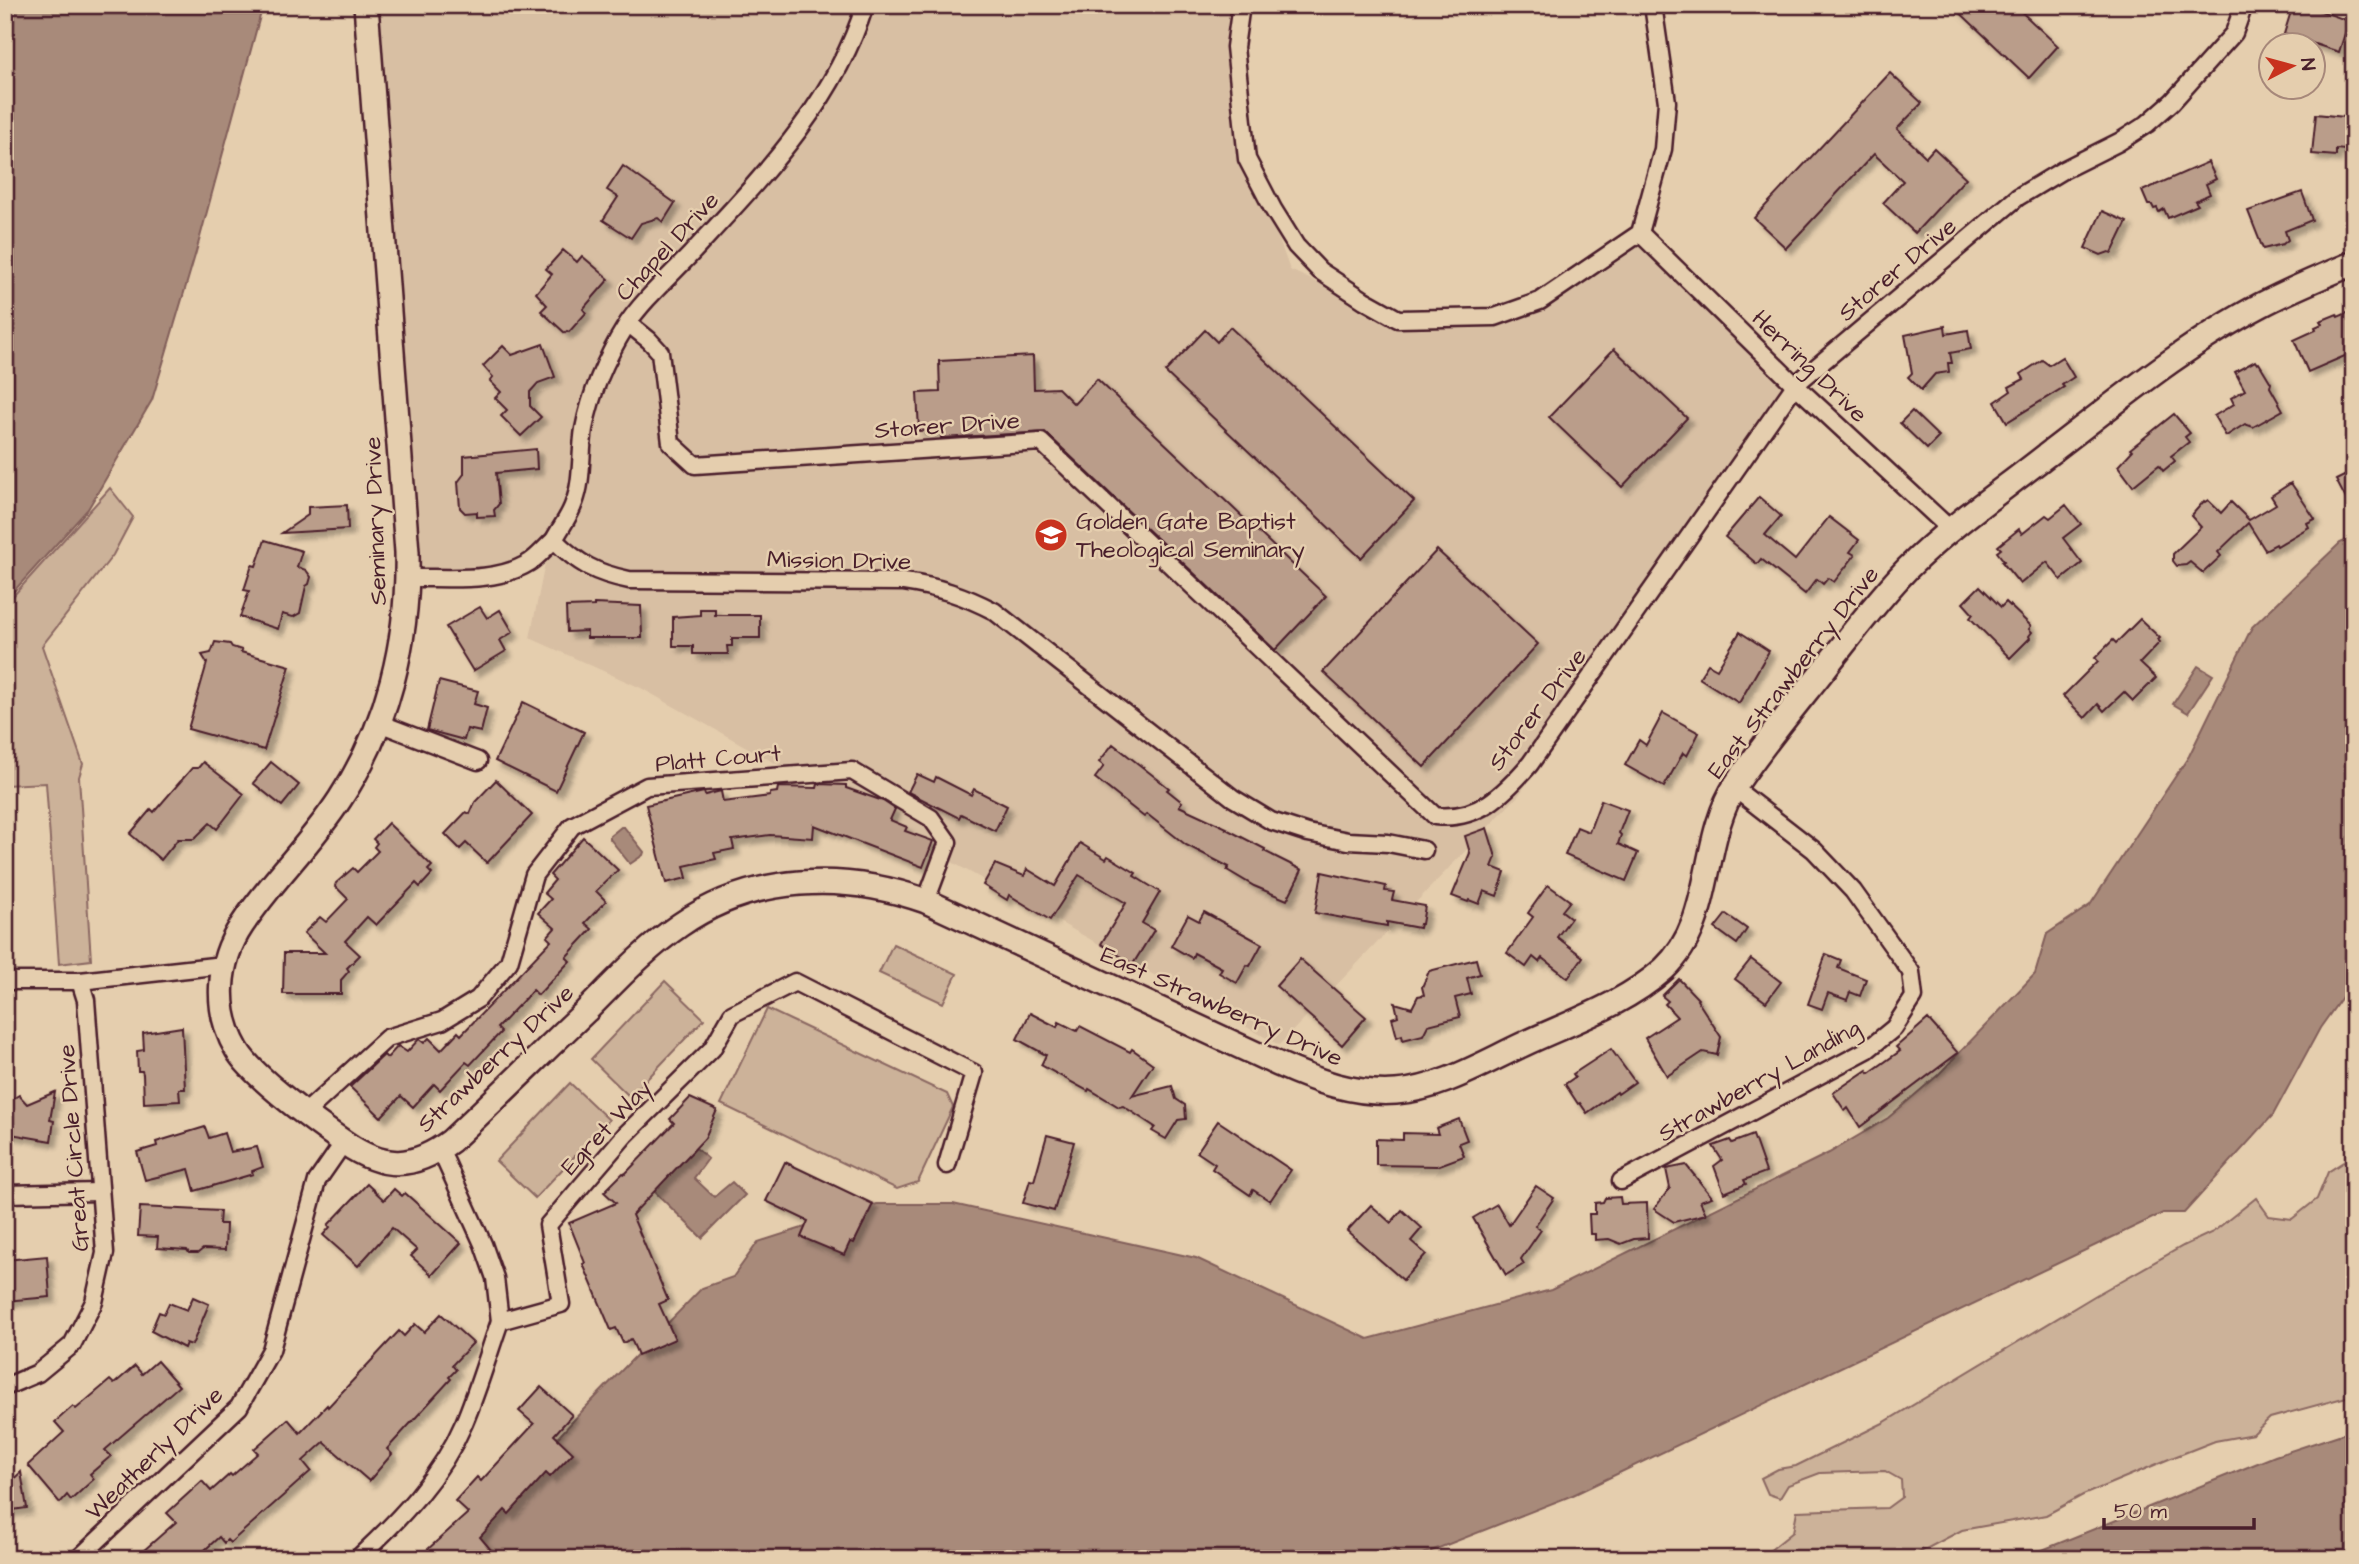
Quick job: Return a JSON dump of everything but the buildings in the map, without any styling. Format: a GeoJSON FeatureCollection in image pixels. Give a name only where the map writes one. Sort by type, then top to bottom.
{"type":"FeatureCollection","features":[{"type":"Feature","properties":{"kind":"street","name":"Seminary Drive"},"geometry":{"type":"LineString","coordinates":[[344,1142],[253,1069],[238,1052],[228,1032],[222,1009],[223,965],[231,943],[340,801],[370,747],[394,680],[402,643],[407,578],[366,5]]}},
{"type":"Feature","properties":{"kind":"street","name":"Chapel Drive"},"geometry":{"type":"LineString","coordinates":[[554,540],[575,502],[584,430],[594,390],[609,355],[628,323],[762,176],[798,132],[831,83],[856,34],[865,5]]}},
{"type":"Feature","properties":{"kind":"street"},"geometry":{"type":"LineString","coordinates":[[1241,5],[1235,47],[1247,159],[1296,246],[1320,271],[1398,319],[1495,317],[1540,301],[1640,233],[1663,149],[1667,102],[1653,5]]}},
{"type":"Feature","properties":{"kind":"street","name":"Storer Drive"},"geometry":{"type":"LineString","coordinates":[[628,323],[660,352],[671,443],[695,465],[1041,442],[1435,816],[1451,818],[1466,815],[1498,797],[1530,764],[1795,384],[2018,197],[2147,124],[2172,102],[2234,33],[2244,5]]}},
{"type":"Feature","properties":{"kind":"street","name":"Herring Drive"},"geometry":{"type":"LineString","coordinates":[[1640,233],[1795,384],[1950,529]]}},
{"type":"Feature","properties":{"kind":"street","name":"East Strawberry Drive"},"geometry":{"type":"LineString","coordinates":[[633,965],[671,932],[702,911],[727,900],[778,885],[831,881],[885,889],[926,901],[1308,1077],[1358,1091],[1400,1092],[1447,1079],[1603,1008],[1641,987],[1668,965],[1693,927],[1717,829],[1734,788],[1862,621],[1895,582],[1950,529],[2160,371],[2221,329],[2263,304],[2354,263]]}},
{"type":"Feature","properties":{"kind":"street"},"geometry":{"type":"LineString","coordinates":[[407,578],[490,576],[531,562],[554,540]]}},
{"type":"Feature","properties":{"kind":"street","name":"Mission Drive"},"geometry":{"type":"LineString","coordinates":[[554,540],[586,568],[603,575],[629,580],[904,582],[960,594],[994,611],[1233,798],[1272,821],[1307,833],[1348,841],[1388,843],[1424,850]]}},
{"type":"Feature","properties":{"kind":"street"},"geometry":{"type":"LineString","coordinates":[[379,723],[478,761]]}},
{"type":"Feature","properties":{"kind":"street","name":"Platt Court"},"geometry":{"type":"LineString","coordinates":[[305,1113],[387,1038],[442,1021],[478,999],[509,962],[534,875],[572,825],[647,786],[852,771],[931,818],[948,842],[926,901]]}},
{"type":"Feature","properties":{"kind":"street","name":"Strawberry Landing"},"geometry":{"type":"LineString","coordinates":[[1621,1181],[1867,1050],[1894,1028],[1914,997],[1911,972],[1853,891],[1814,850],[1734,788]]}},
{"type":"Feature","properties":{"kind":"street"},"geometry":{"type":"LineString","coordinates":[[5,981],[80,981],[223,965]]}},
{"type":"Feature","properties":{"kind":"street","name":"Strawberry Drive"},"geometry":{"type":"LineString","coordinates":[[344,1142],[379,1162],[395,1164],[410,1162],[440,1149],[478,1116],[633,965]]}},
{"type":"Feature","properties":{"kind":"street","name":"Great Circle Drive"},"geometry":{"type":"LineString","coordinates":[[5,1387],[38,1373],[72,1345],[94,1302],[105,1253],[86,1000],[80,981]]}},
{"type":"Feature","properties":{"kind":"street","name":"Egret Way"},"geometry":{"type":"LineString","coordinates":[[500,1321],[561,1304],[548,1225],[626,1134],[712,1049],[732,1014],[795,982],[974,1073],[947,1165]]}},
{"type":"Feature","properties":{"kind":"street","name":"Weatherly Drive"},"geometry":{"type":"LineString","coordinates":[[78,1559],[239,1407],[271,1350],[317,1181],[344,1142]]}},
{"type":"Feature","properties":{"kind":"street"},"geometry":{"type":"LineString","coordinates":[[357,1559],[387,1531],[431,1481],[463,1425],[500,1321],[491,1266],[440,1149]]}},
{"type":"Feature","properties":{"kind":"street"},"geometry":{"type":"LineString","coordinates":[[5,1194],[99,1192]]}},
{"type":"Feature","properties":{"kind":"shaded area"},"geometry":{"type":"Polygon","coordinates":[[[5,5],[263,5],[196,252],[152,400],[88,509],[5,601],[5,5]]]}},
{"type":"Feature","properties":{"kind":"shaded area","name":"Golden Gate Baptist Theological Seminary"},"geometry":{"type":"Polygon","coordinates":[[[366,5],[1249,5],[1243,47],[1252,166],[1290,270],[1398,319],[1501,324],[1634,241],[1800,383],[1519,795],[1279,1045],[641,688],[530,638],[547,553],[430,587],[407,578],[366,5]]]}},
{"type":"Feature","properties":{"kind":"shaded area"},"geometry":{"type":"Polygon","coordinates":[[[110,488],[133,517],[113,555],[42,646],[83,764],[79,777],[91,960],[59,964],[46,783],[5,785],[5,605],[110,488]]]}},
{"type":"Feature","properties":{"kind":"shaded area"},"geometry":{"type":"Polygon","coordinates":[[[2354,537],[2354,980],[2320,1028],[2273,1115],[2184,1213],[2163,1213],[1573,1495],[1411,1559],[1406,1559],[1393,1548],[1355,1559],[447,1559],[583,1410],[702,1288],[733,1277],[758,1242],[877,1204],[953,1204],[1196,1258],[1368,1339],[1551,1290],[1829,1153],[1888,1118],[1938,1075],[2035,974],[2047,934],[2090,905],[2189,756],[2252,627],[2340,543],[2354,537]]]}},
{"type":"Feature","properties":{"kind":"shaded area"},"geometry":{"type":"Polygon","coordinates":[[[2198,666],[2213,675],[2188,713],[2173,704],[2198,666]]]}},
{"type":"Feature","properties":{"kind":"shaded area"},"geometry":{"type":"Polygon","coordinates":[[[624,827],[644,852],[630,864],[610,839],[624,827]]]}},
{"type":"Feature","properties":{"kind":"shaded area"},"geometry":{"type":"Polygon","coordinates":[[[893,944],[957,974],[943,1003],[879,973],[893,944]]]}},
{"type":"Feature","properties":{"kind":"shaded area"},"geometry":{"type":"Polygon","coordinates":[[[665,981],[704,1019],[630,1097],[591,1059],[665,981]]]}},
{"type":"Feature","properties":{"kind":"shaded area"},"geometry":{"type":"Polygon","coordinates":[[[767,1009],[947,1094],[953,1107],[918,1182],[897,1189],[721,1104],[767,1009]]]}},
{"type":"Feature","properties":{"kind":"shaded area"},"geometry":{"type":"Polygon","coordinates":[[[570,1083],[609,1120],[535,1198],[496,1161],[570,1083]]]}},
{"type":"Feature","properties":{"kind":"shaded area"},"geometry":{"type":"Polygon","coordinates":[[[696,1148],[708,1159],[694,1178],[714,1197],[732,1182],[745,1195],[702,1238],[654,1191],[696,1148]]]}},
{"type":"Feature","properties":{"kind":"shaded area"},"geometry":{"type":"Polygon","coordinates":[[[2354,1155],[2354,1395],[2270,1418],[2253,1434],[2215,1441],[2169,1459],[2083,1495],[2046,1515],[1962,1530],[1907,1559],[1763,1556],[1793,1532],[1797,1511],[1887,1508],[1902,1497],[1901,1480],[1885,1471],[1820,1473],[1788,1485],[1780,1498],[1768,1494],[1761,1478],[1778,1469],[1796,1466],[1883,1423],[2096,1295],[2213,1232],[2256,1198],[2269,1216],[2292,1219],[2317,1199],[2328,1172],[2354,1155]]]}},
{"type":"Feature","properties":{"kind":"shaded area"},"geometry":{"type":"Polygon","coordinates":[[[2354,1430],[2354,1559],[2020,1559],[2275,1456],[2354,1430]]]}},
{"type":"Feature","properties":{"kind":"place","name":"Golden Gate Baptist Theological Seminary"},"geometry":{"type":"Point","coordinates":[1051,535]}}]}
